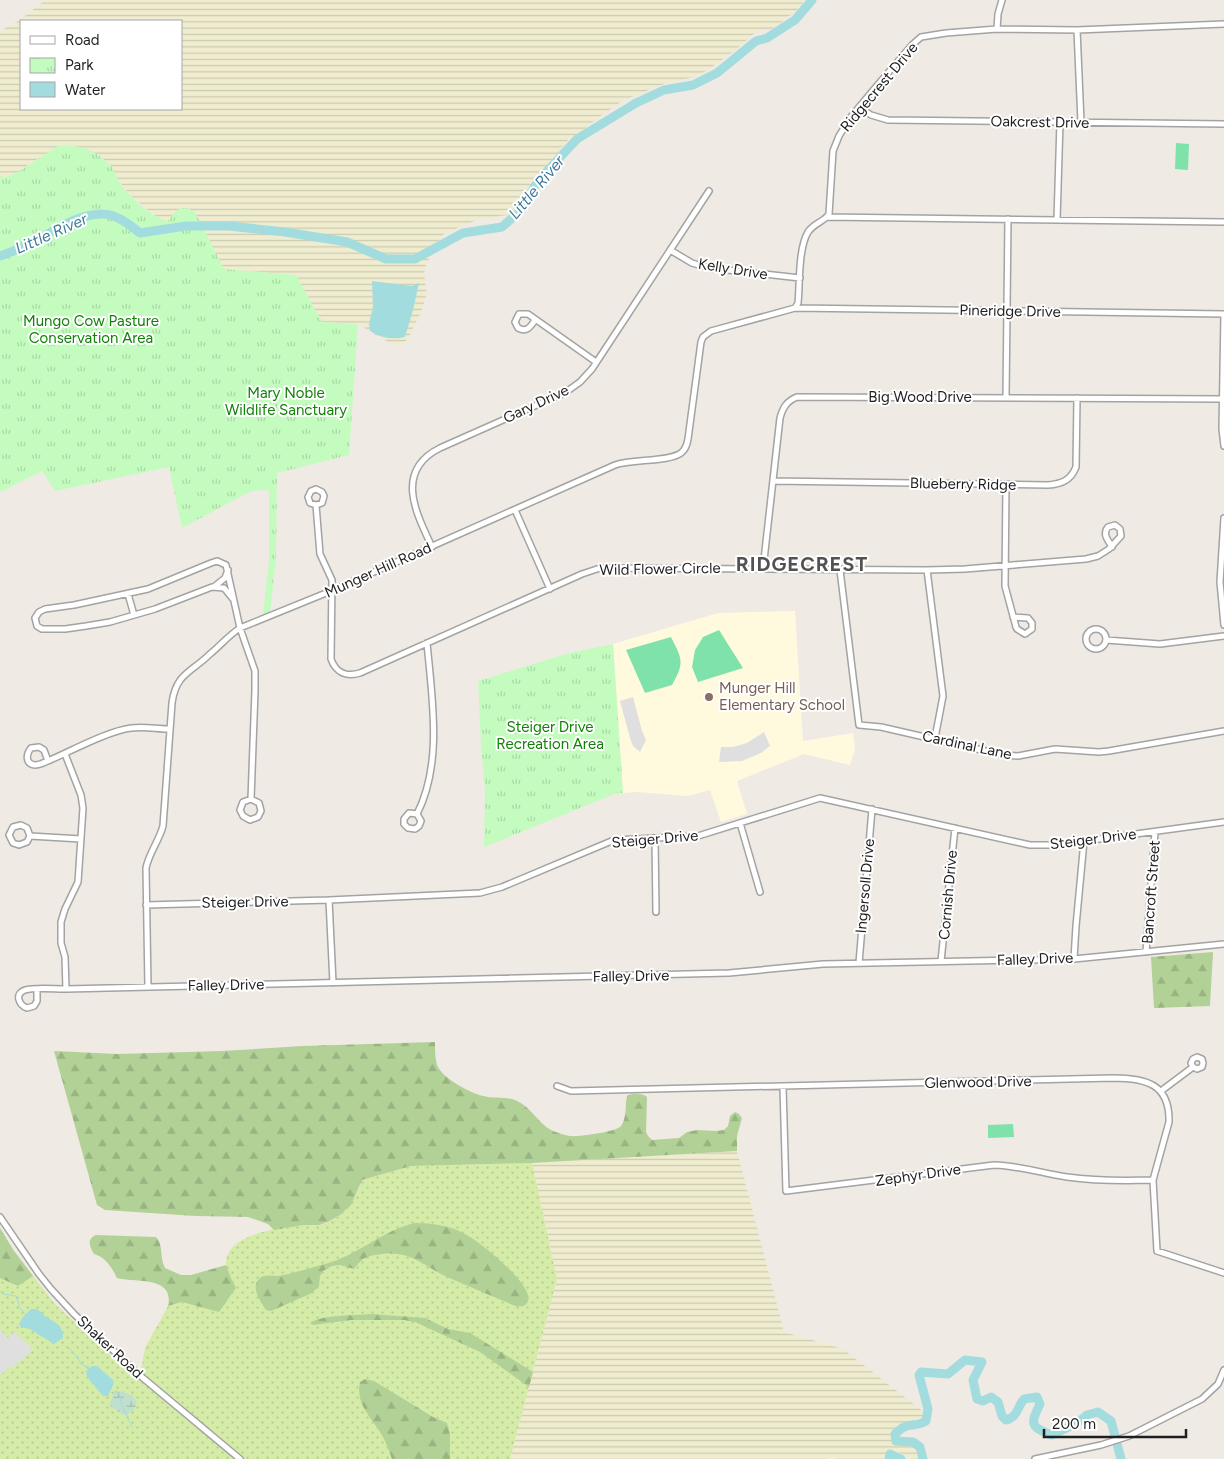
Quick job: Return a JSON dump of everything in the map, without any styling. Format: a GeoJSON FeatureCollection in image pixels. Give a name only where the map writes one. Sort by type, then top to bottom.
{"type":"FeatureCollection","features":[{"type":"Feature","properties":{"kind":"street"},"geometry":{"type":"LineString","coordinates":[[997,29],[998,14],[1002,0]]}},
{"type":"Feature","properties":{"kind":"street","name":"Ridgecrest Drive"},"geometry":{"type":"LineString","coordinates":[[827,217],[830,204],[833,151],[838,136],[859,107],[921,37],[997,29],[1077,30],[1224,24]]}},
{"type":"Feature","properties":{"kind":"street"},"geometry":{"type":"LineString","coordinates":[[1077,30],[1081,122]]}},
{"type":"Feature","properties":{"kind":"street","name":"Oakcrest Drive"},"geometry":{"type":"LineString","coordinates":[[859,107],[871,115],[888,120],[1224,124]]}},
{"type":"Feature","properties":{"kind":"street"},"geometry":{"type":"LineString","coordinates":[[1057,220],[1060,122]]}},
{"type":"Feature","properties":{"kind":"street","name":"Gary Drive"},"geometry":{"type":"LineString","coordinates":[[432,547],[412,497],[414,477],[424,459],[440,448],[566,392],[580,382],[596,362],[709,191]]}},
{"type":"Feature","properties":{"kind":"street"},"geometry":{"type":"LineString","coordinates":[[795,308],[798,304],[804,245],[808,232],[827,217],[1224,222]]}},
{"type":"Feature","properties":{"kind":"street"},"geometry":{"type":"LineString","coordinates":[[1006,397],[1008,219]]}},
{"type":"Feature","properties":{"kind":"street","name":"Kelly Drive"},"geometry":{"type":"LineString","coordinates":[[670,250],[701,267],[731,272],[800,278]]}},
{"type":"Feature","properties":{"kind":"street","name":"Pineridge Drive"},"geometry":{"type":"LineString","coordinates":[[795,308],[1224,314]]}},
{"type":"Feature","properties":{"kind":"street","name":"Munger Hill Road"},"geometry":{"type":"LineString","coordinates":[[148,987],[146,868],[150,853],[160,834],[164,818],[173,696],[182,677],[240,628],[331,591],[621,463],[668,457],[682,452],[688,440],[699,348],[703,337],[711,331],[795,308]]}},
{"type":"Feature","properties":{"kind":"street"},"geometry":{"type":"LineString","coordinates":[[1224,314],[1224,446]]}},
{"type":"Feature","properties":{"kind":"street"},"geometry":{"type":"LineString","coordinates":[[536,320],[596,362]]}},
{"type":"Feature","properties":{"kind":"street","name":"Big Wood Drive"},"geometry":{"type":"LineString","coordinates":[[763,569],[779,425],[782,412],[788,402],[798,397],[1223,399]]}},
{"type":"Feature","properties":{"kind":"street","name":"Blueberry Ridge"},"geometry":{"type":"LineString","coordinates":[[773,481],[1062,483],[1072,476],[1076,467],[1077,398]]}},
{"type":"Feature","properties":{"kind":"street"},"geometry":{"type":"LineString","coordinates":[[1006,484],[1005,586],[1014,617]]}},
{"type":"Feature","properties":{"kind":"street","name":"Wild Flower Circle"},"geometry":{"type":"LineString","coordinates":[[316,505],[320,554],[331,577],[330,656],[333,665],[342,673],[350,675],[360,673],[600,568],[927,570],[1086,559],[1098,556],[1112,547]]}},
{"type":"Feature","properties":{"kind":"street"},"geometry":{"type":"LineString","coordinates":[[515,510],[550,589]]}},
{"type":"Feature","properties":{"kind":"street"},"geometry":{"type":"LineString","coordinates":[[1224,518],[1221,596],[1224,625]]}},
{"type":"Feature","properties":{"kind":"street"},"geometry":{"type":"LineString","coordinates":[[228,570],[225,578],[212,587],[184,599],[102,623],[50,630],[37,626],[35,618],[45,608],[74,605],[148,589],[217,561],[226,565],[228,570],[240,628],[252,662],[255,681],[251,799]]}},
{"type":"Feature","properties":{"kind":"street","name":"Cardinal Lane"},"geometry":{"type":"LineString","coordinates":[[840,570],[859,725],[881,727],[1003,755],[1018,756],[1055,749],[1109,751],[1224,731]]}},
{"type":"Feature","properties":{"kind":"street"},"geometry":{"type":"LineString","coordinates":[[927,570],[943,690],[942,708],[935,738]]}},
{"type":"Feature","properties":{"kind":"street"},"geometry":{"type":"LineString","coordinates":[[212,587],[224,588],[233,599]]}},
{"type":"Feature","properties":{"kind":"street"},"geometry":{"type":"LineString","coordinates":[[128,594],[134,615]]}},
{"type":"Feature","properties":{"kind":"street"},"geometry":{"type":"LineString","coordinates":[[1106,640],[1160,644],[1224,636]]}},
{"type":"Feature","properties":{"kind":"street"},"geometry":{"type":"LineString","coordinates":[[417,814],[429,781],[432,754],[432,711],[427,643]]}},
{"type":"Feature","properties":{"kind":"street"},"geometry":{"type":"LineString","coordinates":[[48,761],[125,729],[138,727],[170,730]]}},
{"type":"Feature","properties":{"kind":"street"},"geometry":{"type":"LineString","coordinates":[[65,754],[82,795],[83,808],[78,882],[61,922],[66,989]]}},
{"type":"Feature","properties":{"kind":"street","name":"Steiger Drive"},"geometry":{"type":"LineString","coordinates":[[146,905],[329,900],[480,893],[502,887],[614,840],[698,836],[820,798],[1030,845],[1055,845],[1223,822]]}},
{"type":"Feature","properties":{"kind":"street"},"geometry":{"type":"LineString","coordinates":[[251,799],[257,801],[261,809],[258,817],[250,820],[244,817],[240,810],[243,802],[251,799]]}},
{"type":"Feature","properties":{"kind":"street","name":"Ingersoll Drive"},"geometry":{"type":"LineString","coordinates":[[859,962],[872,809]]}},
{"type":"Feature","properties":{"kind":"street"},"geometry":{"type":"LineString","coordinates":[[740,823],[760,892]]}},
{"type":"Feature","properties":{"kind":"street"},"geometry":{"type":"LineString","coordinates":[[21,825],[27,828],[30,836],[27,842],[19,845],[12,841],[9,835],[13,827],[21,825]]}},
{"type":"Feature","properties":{"kind":"street","name":"Cornish Drive"},"geometry":{"type":"LineString","coordinates":[[941,962],[955,828]]}},
{"type":"Feature","properties":{"kind":"street","name":"Bancroft Street"},"geometry":{"type":"LineString","coordinates":[[1146,952],[1155,832]]}},
{"type":"Feature","properties":{"kind":"street"},"geometry":{"type":"LineString","coordinates":[[30,836],[81,839]]}},
{"type":"Feature","properties":{"kind":"street"},"geometry":{"type":"LineString","coordinates":[[655,838],[656,912]]}},
{"type":"Feature","properties":{"kind":"street"},"geometry":{"type":"LineString","coordinates":[[1074,958],[1084,841]]}},
{"type":"Feature","properties":{"kind":"street"},"geometry":{"type":"LineString","coordinates":[[329,900],[333,983]]}},
{"type":"Feature","properties":{"kind":"street","name":"Falley Drive"},"geometry":{"type":"LineString","coordinates":[[37,990],[729,974],[859,962],[941,962],[1074,958],[1224,944]]}},
{"type":"Feature","properties":{"kind":"street"},"geometry":{"type":"LineString","coordinates":[[1193,1067],[1161,1091],[1168,1103],[1169,1122],[1153,1180],[1157,1252],[1224,1273]]}},
{"type":"Feature","properties":{"kind":"street","name":"Glenwood Drive"},"geometry":{"type":"LineString","coordinates":[[557,1086],[571,1091],[1113,1078],[1140,1080],[1150,1083],[1161,1091]]}},
{"type":"Feature","properties":{"kind":"street","name":"Zephyr Drive"},"geometry":{"type":"LineString","coordinates":[[783,1087],[786,1191],[994,1165],[1015,1166],[1089,1180],[1153,1180]]}},
{"type":"Feature","properties":{"kind":"street","name":"Shaker Road"},"geometry":{"type":"LineString","coordinates":[[0,1217],[39,1274],[74,1314],[143,1378],[240,1459]]}},
{"type":"Feature","properties":{"kind":"street"},"geometry":{"type":"LineString","coordinates":[[1035,1459],[1122,1438],[1202,1399],[1218,1384],[1224,1370]]}},
{"type":"Feature","properties":{"kind":"street"},"geometry":{"type":"LineString","coordinates":[[1066,1452],[1068,1459]]}},
{"type":"Feature","properties":{"kind":"shaded area"},"geometry":{"type":"Polygon","coordinates":[[[45,0],[805,0],[798,9],[777,26],[770,30],[764,29],[752,35],[708,70],[694,77],[664,84],[624,100],[596,119],[579,134],[569,138],[565,145],[559,149],[558,156],[552,159],[536,179],[528,183],[532,183],[530,188],[508,215],[499,216],[492,220],[483,218],[442,235],[440,240],[431,246],[430,258],[426,264],[424,274],[427,294],[421,312],[408,339],[397,345],[382,339],[358,324],[322,322],[295,275],[224,269],[195,212],[184,207],[170,217],[168,221],[157,217],[132,197],[118,180],[111,166],[93,152],[73,146],[62,146],[18,172],[2,178],[0,174],[0,31],[20,20],[45,0]]]}},
{"type":"Feature","properties":{"kind":"shaded area","name":"Munger Hill Elementary School"},"geometry":{"type":"Polygon","coordinates":[[[795,611],[803,741],[853,733],[855,749],[850,765],[804,754],[737,781],[747,814],[721,822],[710,790],[688,796],[637,792],[623,793],[613,644],[718,613],[795,611]]]}},
{"type":"Feature","properties":{"kind":"shaded area"},"geometry":{"type":"Polygon","coordinates":[[[633,697],[646,740],[640,752],[633,746],[620,701],[633,697]]]}},
{"type":"Feature","properties":{"kind":"shaded area"},"geometry":{"type":"Polygon","coordinates":[[[764,732],[770,746],[761,753],[742,761],[719,762],[721,747],[733,747],[747,743],[764,732]]]}},
{"type":"Feature","properties":{"kind":"shaded area"},"geometry":{"type":"Polygon","coordinates":[[[737,1151],[784,1332],[843,1349],[925,1413],[923,1421],[904,1423],[891,1438],[895,1441],[916,1444],[920,1449],[920,1459],[911,1459],[891,1450],[886,1454],[887,1459],[836,1459],[833,1457],[825,1459],[510,1459],[557,1279],[532,1163],[737,1151]]]}},
{"type":"Feature","properties":{"kind":"shaded area"},"geometry":{"type":"Polygon","coordinates":[[[0,1330],[8,1338],[14,1332],[33,1349],[13,1367],[0,1375],[0,1330]]]}},
{"type":"Feature","properties":{"kind":"green space"},"geometry":{"type":"Polygon","coordinates":[[[1176,143],[1189,144],[1188,170],[1175,169],[1176,143]]]}},
{"type":"Feature","properties":{"kind":"green space"},"geometry":{"type":"Polygon","coordinates":[[[58,146],[80,147],[100,156],[111,166],[118,180],[129,194],[146,210],[161,219],[168,221],[176,211],[183,208],[195,212],[224,269],[296,275],[322,322],[358,324],[349,455],[277,473],[276,559],[270,612],[263,615],[269,560],[269,490],[251,491],[182,528],[169,467],[55,491],[42,471],[0,492],[0,174],[3,178],[18,172],[58,146]]]}},
{"type":"Feature","properties":{"kind":"green space"},"geometry":{"type":"Polygon","coordinates":[[[719,630],[743,668],[698,682],[692,667],[695,650],[703,637],[719,630]]]}},
{"type":"Feature","properties":{"kind":"green space"},"geometry":{"type":"Polygon","coordinates":[[[671,637],[680,656],[679,671],[672,685],[645,693],[626,650],[671,637]]]}},
{"type":"Feature","properties":{"kind":"green space","name":"Steiger Drive Recreation Area"},"geometry":{"type":"Polygon","coordinates":[[[613,644],[623,793],[617,793],[484,847],[485,790],[478,681],[569,653],[613,644]]]}},
{"type":"Feature","properties":{"kind":"green space"},"geometry":{"type":"Polygon","coordinates":[[[1213,952],[1210,1006],[1154,1008],[1151,957],[1213,952]]]}},
{"type":"Feature","properties":{"kind":"green space"},"geometry":{"type":"Polygon","coordinates":[[[435,1042],[437,1065],[450,1080],[477,1094],[522,1103],[546,1127],[558,1133],[581,1136],[618,1128],[624,1119],[627,1096],[640,1094],[647,1097],[646,1132],[652,1140],[679,1138],[687,1132],[697,1130],[724,1130],[728,1126],[730,1116],[735,1112],[742,1118],[737,1136],[737,1151],[532,1163],[411,1166],[362,1180],[351,1205],[340,1215],[328,1222],[319,1225],[303,1225],[274,1230],[268,1224],[248,1217],[195,1216],[105,1210],[97,1205],[54,1051],[117,1054],[435,1042]]]}},
{"type":"Feature","properties":{"kind":"green space"},"geometry":{"type":"Polygon","coordinates":[[[1013,1124],[1014,1137],[988,1138],[988,1125],[1013,1124]]]}},
{"type":"Feature","properties":{"kind":"green space"},"geometry":{"type":"Polygon","coordinates":[[[532,1163],[557,1279],[510,1459],[0,1459],[0,1228],[14,1251],[55,1304],[134,1377],[141,1370],[145,1348],[168,1306],[236,1288],[228,1273],[226,1263],[229,1253],[235,1245],[244,1239],[255,1234],[280,1228],[327,1223],[340,1215],[349,1206],[362,1180],[411,1166],[532,1163]]]}},
{"type":"Feature","properties":{"kind":"green space"},"geometry":{"type":"Polygon","coordinates":[[[415,1223],[449,1227],[474,1239],[515,1275],[528,1294],[527,1303],[523,1306],[515,1306],[447,1277],[410,1257],[393,1254],[366,1257],[354,1269],[340,1265],[332,1266],[323,1271],[320,1276],[319,1286],[312,1293],[271,1311],[266,1310],[259,1299],[256,1287],[259,1279],[263,1276],[289,1274],[337,1260],[392,1231],[415,1223]]]}},
{"type":"Feature","properties":{"kind":"green space"},"geometry":{"type":"Polygon","coordinates":[[[0,1228],[33,1276],[18,1286],[0,1278],[0,1228]]]}},
{"type":"Feature","properties":{"kind":"green space"},"geometry":{"type":"Polygon","coordinates":[[[96,1235],[156,1237],[160,1244],[165,1268],[181,1275],[191,1275],[226,1265],[236,1288],[219,1312],[182,1302],[168,1306],[169,1296],[165,1289],[159,1285],[152,1282],[117,1278],[108,1263],[94,1254],[90,1246],[91,1239],[96,1235]]]}},
{"type":"Feature","properties":{"kind":"green space"},"geometry":{"type":"Polygon","coordinates":[[[371,1314],[425,1318],[448,1329],[470,1333],[533,1372],[529,1387],[480,1352],[415,1322],[404,1320],[351,1320],[313,1325],[310,1323],[323,1318],[371,1314]]]}},
{"type":"Feature","properties":{"kind":"green space"},"geometry":{"type":"Polygon","coordinates":[[[365,1379],[374,1381],[433,1417],[447,1423],[450,1435],[450,1459],[392,1459],[379,1430],[362,1405],[359,1390],[360,1382],[365,1379]]]}},
{"type":"Feature","properties":{"kind":"green space"},"geometry":{"type":"Polygon","coordinates":[[[115,1390],[132,1395],[137,1402],[134,1410],[127,1415],[110,1406],[115,1390]]]}},
{"type":"Feature","properties":{"kind":"water"},"geometry":{"type":"Polygon","coordinates":[[[372,281],[412,286],[419,283],[405,337],[387,338],[370,331],[369,324],[373,307],[372,281]]]}},
{"type":"Feature","properties":{"kind":"water"},"geometry":{"type":"Polygon","coordinates":[[[31,1309],[37,1310],[58,1324],[62,1330],[63,1338],[54,1344],[28,1328],[21,1328],[19,1324],[22,1318],[31,1309]]]}},
{"type":"Feature","properties":{"kind":"water"},"geometry":{"type":"Polygon","coordinates":[[[92,1366],[97,1366],[113,1380],[108,1396],[103,1396],[87,1377],[86,1371],[92,1366]]]}},
{"type":"Feature","properties":{"kind":"waterway","name":"Little River"},"geometry":{"type":"LineString","coordinates":[[0,256],[28,245],[75,220],[94,215],[108,214],[127,223],[140,233],[186,226],[229,226],[285,232],[347,242],[386,259],[415,259],[463,233],[502,227],[520,211],[538,181],[577,139],[636,103],[664,90],[693,85],[717,73],[756,41],[767,38],[795,20],[812,0]]}},
{"type":"Feature","properties":{"kind":"waterway"},"geometry":{"type":"LineString","coordinates":[[0,1291],[3,1294],[16,1296],[20,1308],[26,1315]]}},
{"type":"Feature","properties":{"kind":"waterway"},"geometry":{"type":"LineString","coordinates":[[68,1347],[81,1364],[89,1368]]}},
{"type":"Feature","properties":{"kind":"waterway"},"geometry":{"type":"LineString","coordinates":[[923,1459],[920,1447],[913,1442],[896,1441],[895,1434],[904,1427],[926,1421],[928,1409],[919,1375],[921,1372],[948,1374],[965,1360],[982,1362],[973,1380],[977,1399],[983,1401],[991,1397],[998,1402],[1002,1416],[1006,1420],[1013,1417],[1024,1399],[1037,1397],[1040,1404],[1034,1424],[1039,1430],[1052,1435],[1077,1423],[1087,1415],[1098,1412],[1111,1421],[1121,1459]]}},
{"type":"Feature","properties":{"kind":"waterway"},"geometry":{"type":"LineString","coordinates":[[115,1391],[120,1395],[132,1427]]}},
{"type":"Feature","properties":{"kind":"waterway"},"geometry":{"type":"LineString","coordinates":[[889,1459],[890,1454],[901,1459]]}},
{"type":"Feature","properties":{"kind":"place","name":"Munger Hill Elementary School"},"geometry":{"type":"Point","coordinates":[709,697]}},
{"type":"Feature","properties":{"kind":"district","name":"RIDGECREST"},"geometry":{"type":"Point","coordinates":[802,564]}},
{"type":"Feature","properties":{"kind":"park label","name":"Mungo Cow Pasture Conservation Area"},"geometry":{"type":"Point","coordinates":[91,330]}},
{"type":"Feature","properties":{"kind":"park label","name":"Mary Noble Wildlife Sanctuary"},"geometry":{"type":"Point","coordinates":[286,402]}}]}
